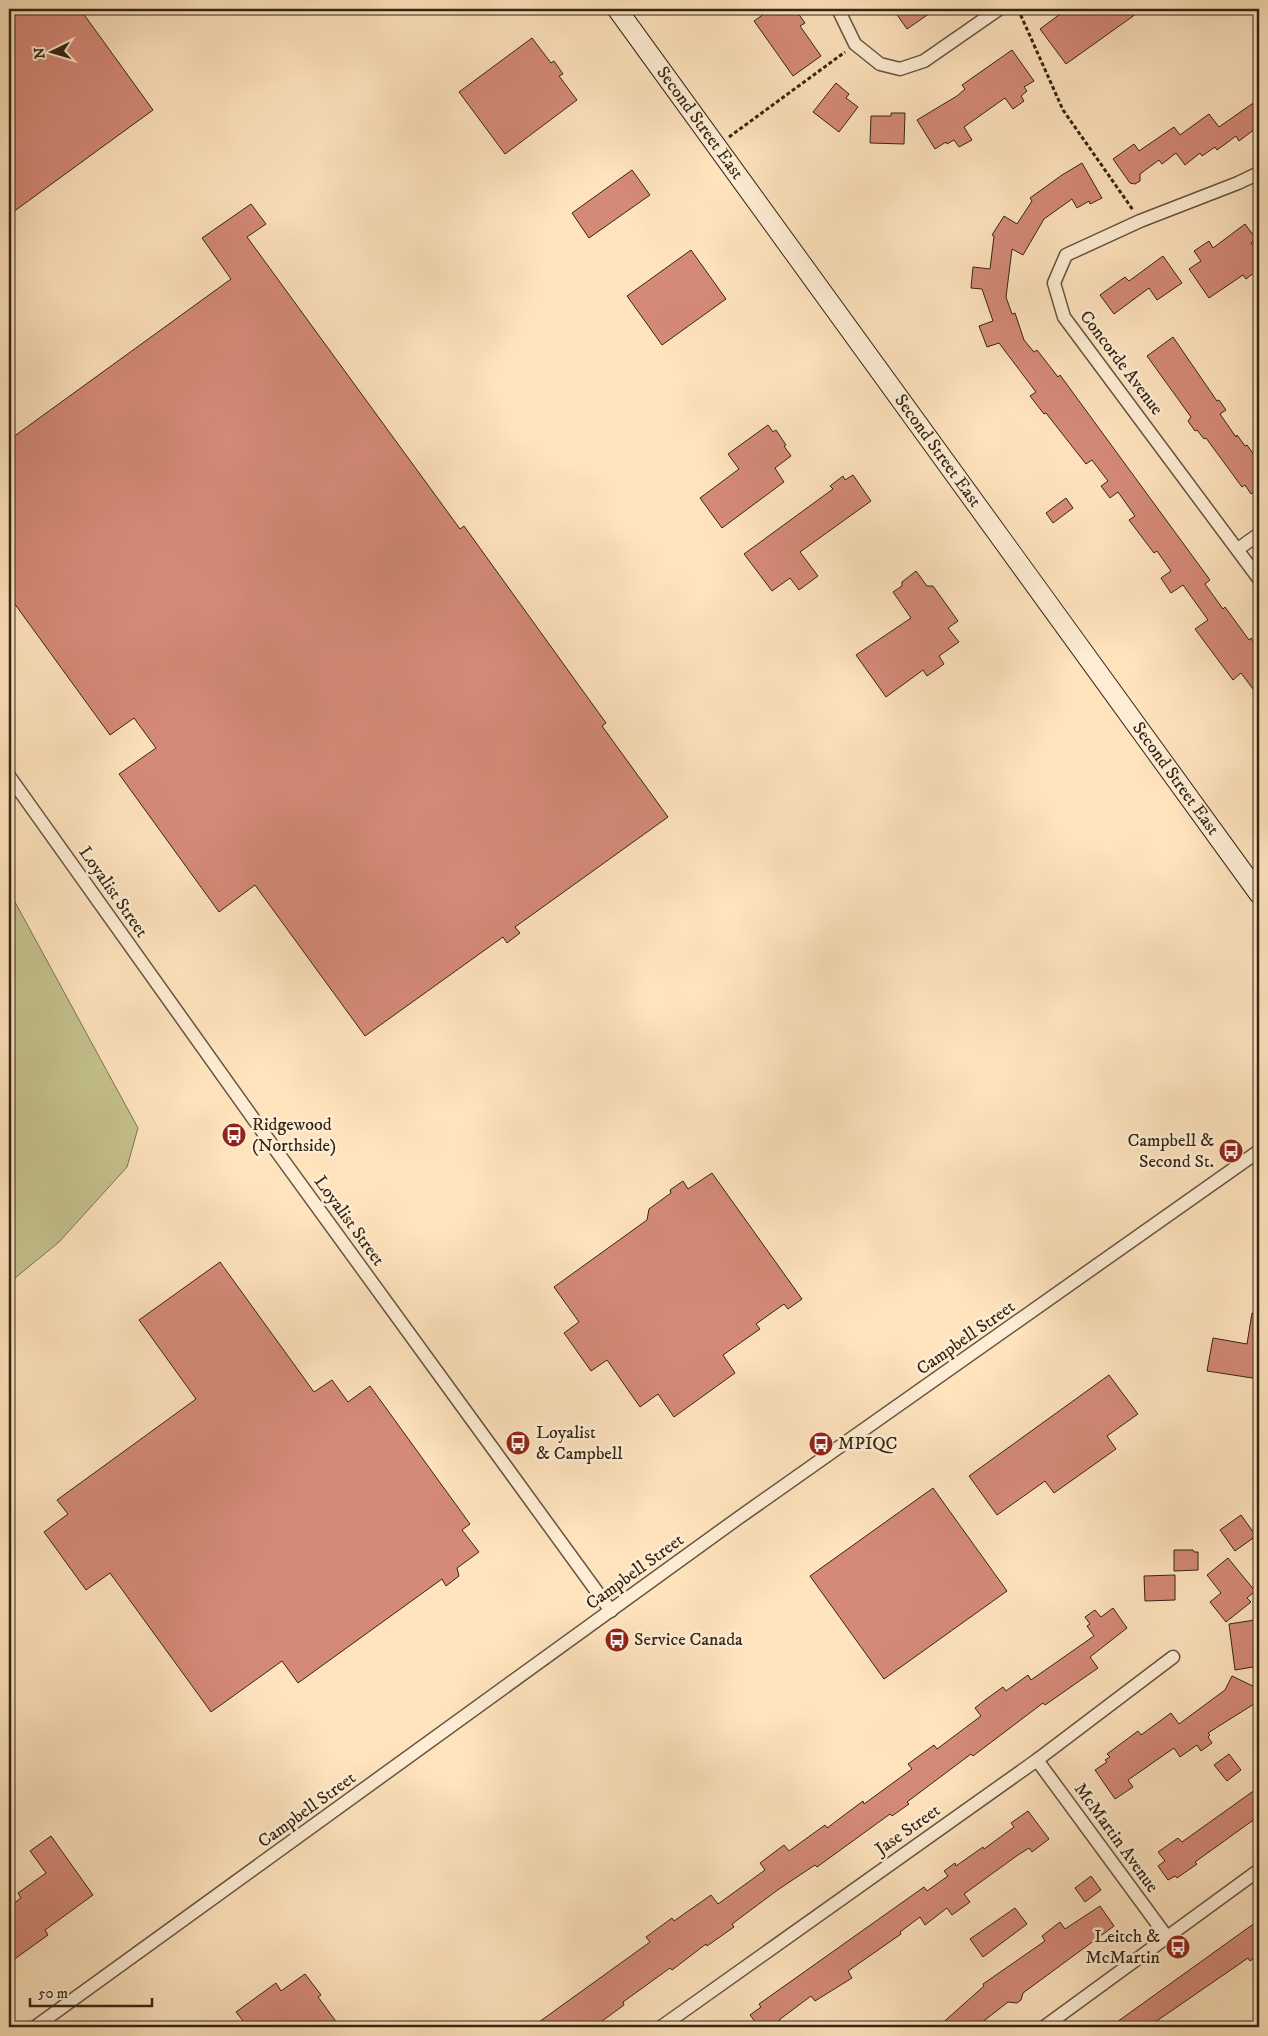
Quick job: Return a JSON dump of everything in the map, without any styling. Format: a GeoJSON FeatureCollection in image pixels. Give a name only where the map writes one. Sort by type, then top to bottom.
{"type":"FeatureCollection","features":[{"type":"Feature","properties":{"kind":"main road","name":"Second Street East"},"geometry":{"type":"LineString","coordinates":[[616,9],[1259,894]]}},
{"type":"Feature","properties":{"kind":"street"},"geometry":{"type":"LineString","coordinates":[[838,9],[855,44],[880,64],[900,69],[924,61],[1000,9]]}},
{"type":"Feature","properties":{"kind":"street","name":"Concorde Avenue"},"geometry":{"type":"LineString","coordinates":[[1259,173],[1140,221],[1066,255],[1054,283],[1064,316],[1259,579]]}},
{"type":"Feature","properties":{"kind":"street"},"geometry":{"type":"LineString","coordinates":[[1238,550],[1259,534]]}},
{"type":"Feature","properties":{"kind":"street","name":"Loyalist Street"},"geometry":{"type":"LineString","coordinates":[[9,776],[281,1157],[611,1611]]}},
{"type":"Feature","properties":{"kind":"street","name":"Campbell Street"},"geometry":{"type":"LineString","coordinates":[[36,2027],[737,1520],[1259,1152]]}},
{"type":"Feature","properties":{"kind":"street","name":"Jase Street"},"geometry":{"type":"LineString","coordinates":[[661,2027],[1037,1760],[1173,1657]]}},
{"type":"Feature","properties":{"kind":"street","name":"McMartin Avenue"},"geometry":{"type":"LineString","coordinates":[[1037,1760],[1167,1937]]}},
{"type":"Feature","properties":{"kind":"street"},"geometry":{"type":"LineString","coordinates":[[1044,2027],[1259,1870]]}},
{"type":"Feature","properties":{"kind":"path"},"geometry":{"type":"LineString","coordinates":[[1018,9],[1063,110],[1140,221]]}},
{"type":"Feature","properties":{"kind":"path"},"geometry":{"type":"LineString","coordinates":[[717,146],[855,44]]}},
{"type":"Feature","properties":{"kind":"shaded area"},"geometry":{"type":"Polygon","coordinates":[[[9,891],[138,1128],[127,1167],[59,1242],[9,1283],[9,891]]]}},
{"type":"Feature","properties":{"kind":"building"},"geometry":{"type":"Polygon","coordinates":[[[9,9],[80,9],[153,110],[9,215],[9,9]]]}},
{"type":"Feature","properties":{"kind":"building"},"geometry":{"type":"Polygon","coordinates":[[[771,9],[795,9],[805,23],[800,26],[821,56],[793,76],[754,21],[771,9]]]}},
{"type":"Feature","properties":{"kind":"building"},"geometry":{"type":"Polygon","coordinates":[[[893,9],[936,9],[907,29],[893,9]]]}},
{"type":"Feature","properties":{"kind":"building"},"geometry":{"type":"Polygon","coordinates":[[[1067,9],[1143,9],[1066,64],[1040,29],[1067,9]]]}},
{"type":"Feature","properties":{"kind":"building"},"geometry":{"type":"Polygon","coordinates":[[[532,38],[551,63],[554,61],[563,74],[559,76],[577,100],[505,154],[459,92],[532,38]]]}},
{"type":"Feature","properties":{"kind":"building"},"geometry":{"type":"Polygon","coordinates":[[[1012,50],[1034,81],[1024,87],[1027,91],[1021,96],[1024,101],[1013,109],[1005,98],[964,127],[972,140],[959,147],[954,140],[947,144],[946,142],[935,149],[917,120],[957,96],[965,89],[962,85],[1012,50]]]}},
{"type":"Feature","properties":{"kind":"building"},"geometry":{"type":"Polygon","coordinates":[[[836,83],[849,94],[846,98],[858,107],[839,132],[813,112],[836,83]]]}},
{"type":"Feature","properties":{"kind":"building"},"geometry":{"type":"Polygon","coordinates":[[[1259,99],[1259,126],[1239,141],[1236,136],[1217,150],[1215,147],[1202,156],[1200,153],[1185,165],[1176,153],[1162,164],[1159,160],[1140,174],[1140,181],[1135,184],[1130,183],[1113,159],[1134,144],[1139,151],[1174,127],[1180,135],[1209,114],[1219,127],[1259,99]]]}},
{"type":"Feature","properties":{"kind":"building"},"geometry":{"type":"Polygon","coordinates":[[[891,113],[905,113],[904,144],[870,143],[871,116],[891,116],[891,113]]]}},
{"type":"Feature","properties":{"kind":"building"},"geometry":{"type":"Polygon","coordinates":[[[1082,163],[1102,198],[1090,204],[1089,201],[1077,208],[1072,199],[1044,219],[1023,255],[1012,249],[1006,297],[1012,314],[1015,313],[1024,340],[1034,352],[1037,350],[1058,377],[1060,375],[1210,580],[1205,584],[1223,609],[1225,607],[1249,640],[1251,638],[1259,650],[1259,697],[1241,673],[1233,680],[1195,629],[1208,620],[1183,585],[1171,593],[1161,578],[1171,571],[1157,551],[1154,553],[1129,520],[1135,516],[1118,492],[1110,498],[1101,486],[1108,481],[1092,460],[1086,464],[1046,413],[1044,414],[1030,396],[1036,392],[999,343],[987,347],[979,326],[993,321],[982,289],[971,288],[973,267],[990,269],[994,236],[992,235],[1004,216],[1017,224],[1032,201],[1030,198],[1082,163]]]}},
{"type":"Feature","properties":{"kind":"building"},"geometry":{"type":"Polygon","coordinates":[[[632,170],[650,195],[589,238],[572,213],[632,170]]]}},
{"type":"Feature","properties":{"kind":"building"},"geometry":{"type":"Polygon","coordinates":[[[251,204],[266,224],[247,237],[460,529],[464,526],[606,723],[602,726],[668,817],[515,927],[520,933],[507,943],[503,937],[365,1036],[255,885],[219,912],[119,774],[156,748],[134,718],[110,735],[9,596],[9,440],[231,279],[202,238],[251,204]]]}},
{"type":"Feature","properties":{"kind":"building"},"geometry":{"type":"Polygon","coordinates":[[[1245,224],[1256,239],[1251,243],[1259,253],[1259,269],[1246,279],[1243,275],[1209,298],[1189,269],[1201,261],[1194,251],[1209,241],[1213,248],[1245,224]]]}},
{"type":"Feature","properties":{"kind":"building"},"geometry":{"type":"Polygon","coordinates":[[[691,250],[726,299],[662,345],[627,296],[691,250]]]}},
{"type":"Feature","properties":{"kind":"building"},"geometry":{"type":"Polygon","coordinates":[[[1163,256],[1182,283],[1157,300],[1149,288],[1114,314],[1100,295],[1125,277],[1129,281],[1163,256]]]}},
{"type":"Feature","properties":{"kind":"building"},"geometry":{"type":"Polygon","coordinates":[[[1173,337],[1217,401],[1219,400],[1226,410],[1220,414],[1236,437],[1237,435],[1245,446],[1247,445],[1259,462],[1259,488],[1251,494],[1245,485],[1242,487],[1206,438],[1204,439],[1197,430],[1195,431],[1188,421],[1191,417],[1147,356],[1173,337]]]}},
{"type":"Feature","properties":{"kind":"building"},"geometry":{"type":"Polygon","coordinates":[[[768,425],[773,432],[776,430],[791,456],[775,468],[784,482],[722,528],[700,498],[739,469],[728,454],[768,425]]]}},
{"type":"Feature","properties":{"kind":"building"},"geometry":{"type":"Polygon","coordinates":[[[853,475],[871,501],[800,552],[818,576],[799,590],[790,578],[772,591],[744,554],[833,489],[830,486],[843,476],[845,480],[853,475]]]}},
{"type":"Feature","properties":{"kind":"building"},"geometry":{"type":"Polygon","coordinates":[[[1066,498],[1073,508],[1053,523],[1046,513],[1066,498]]]}},
{"type":"Feature","properties":{"kind":"building"},"geometry":{"type":"Polygon","coordinates":[[[916,571],[927,586],[933,586],[958,621],[948,628],[959,642],[939,656],[944,664],[927,676],[923,670],[886,697],[856,655],[911,618],[893,592],[902,586],[902,582],[916,571]]]}},
{"type":"Feature","properties":{"kind":"building"},"geometry":{"type":"Polygon","coordinates":[[[712,1173],[802,1299],[788,1309],[784,1304],[756,1324],[760,1329],[723,1355],[735,1373],[674,1417],[658,1394],[640,1407],[607,1360],[591,1371],[564,1333],[579,1322],[554,1287],[647,1220],[649,1209],[671,1193],[670,1190],[683,1181],[688,1189],[712,1173]]]}},
{"type":"Feature","properties":{"kind":"building"},"geometry":{"type":"Polygon","coordinates":[[[220,1262],[314,1392],[332,1380],[348,1402],[370,1386],[470,1524],[462,1530],[479,1552],[457,1568],[459,1576],[446,1586],[442,1579],[298,1683],[282,1661],[211,1712],[110,1573],[86,1590],[44,1532],[68,1514],[57,1500],[196,1399],[139,1320],[220,1262]]]}},
{"type":"Feature","properties":{"kind":"building"},"geometry":{"type":"Polygon","coordinates":[[[1252,1313],[1259,1314],[1259,1379],[1207,1371],[1213,1338],[1247,1344],[1252,1313]]]}},
{"type":"Feature","properties":{"kind":"building"},"geometry":{"type":"Polygon","coordinates":[[[1109,1375],[1138,1414],[1107,1436],[1116,1449],[1054,1493],[1045,1481],[997,1515],[969,1476],[1109,1375]]]}},
{"type":"Feature","properties":{"kind":"building"},"geometry":{"type":"Polygon","coordinates":[[[933,1488],[1007,1591],[884,1679],[810,1576],[933,1488]]]}},
{"type":"Feature","properties":{"kind":"building"},"geometry":{"type":"Polygon","coordinates":[[[1241,1515],[1256,1536],[1235,1551],[1220,1530],[1241,1515]]]}},
{"type":"Feature","properties":{"kind":"building"},"geometry":{"type":"Polygon","coordinates":[[[1174,1550],[1193,1550],[1198,1552],[1198,1570],[1174,1571],[1174,1550]]]}},
{"type":"Feature","properties":{"kind":"building"},"geometry":{"type":"Polygon","coordinates":[[[1228,1558],[1255,1591],[1247,1598],[1251,1602],[1226,1622],[1210,1602],[1221,1593],[1207,1575],[1228,1558]]]}},
{"type":"Feature","properties":{"kind":"building"},"geometry":{"type":"Polygon","coordinates":[[[1175,1575],[1175,1600],[1145,1601],[1144,1576],[1175,1575]]]}},
{"type":"Feature","properties":{"kind":"building"},"geometry":{"type":"Polygon","coordinates":[[[1113,1608],[1127,1628],[1090,1657],[1098,1668],[1045,1705],[1043,1703],[973,1756],[971,1754],[907,1802],[909,1804],[892,1816],[890,1814],[817,1867],[815,1865],[779,1889],[732,1924],[734,1927],[707,1946],[706,1944],[672,1970],[670,1968],[623,2002],[624,2005],[594,2027],[532,2027],[650,1942],[646,1937],[672,1918],[674,1921],[711,1895],[718,1904],[765,1870],[760,1863],[784,1845],[789,1851],[825,1825],[827,1828],[863,1801],[864,1804],[912,1769],[908,1764],[934,1745],[937,1749],[981,1716],[975,1708],[985,1700],[1003,1687],[1006,1691],[1028,1675],[1031,1680],[1094,1636],[1087,1626],[1090,1624],[1085,1617],[1095,1610],[1101,1617],[1113,1608]]]}},
{"type":"Feature","properties":{"kind":"building"},"geometry":{"type":"Polygon","coordinates":[[[1255,1620],[1259,1666],[1235,1670],[1229,1624],[1255,1620]]]}},
{"type":"Feature","properties":{"kind":"building"},"geometry":{"type":"Polygon","coordinates":[[[1232,1676],[1259,1689],[1254,1704],[1208,1733],[1212,1743],[1201,1751],[1197,1745],[1180,1757],[1174,1748],[1128,1780],[1133,1787],[1115,1799],[1095,1770],[1107,1762],[1105,1760],[1110,1757],[1107,1754],[1138,1731],[1141,1735],[1171,1713],[1179,1724],[1225,1690],[1232,1676]]]}},
{"type":"Feature","properties":{"kind":"building"},"geometry":{"type":"Polygon","coordinates":[[[1229,1754],[1241,1770],[1227,1781],[1214,1765],[1229,1754]]]}},
{"type":"Feature","properties":{"kind":"building"},"geometry":{"type":"Polygon","coordinates":[[[1259,1787],[1259,1816],[1195,1862],[1197,1864],[1177,1878],[1175,1876],[1168,1880],[1158,1866],[1165,1861],[1158,1852],[1178,1838],[1182,1842],[1259,1787]]]}},
{"type":"Feature","properties":{"kind":"building"},"geometry":{"type":"Polygon","coordinates":[[[1028,1811],[1049,1839],[1032,1852],[1029,1848],[1018,1855],[964,1894],[970,1902],[952,1915],[947,1908],[925,1925],[920,1917],[900,1932],[901,1934],[848,1971],[852,1978],[815,2001],[811,1996],[779,2020],[784,2027],[759,2027],[750,2015],[761,2007],[759,2004],[924,1887],[927,1891],[948,1876],[944,1871],[955,1863],[956,1866],[983,1847],[984,1849],[1014,1827],[1011,1823],[1028,1811]]]}},
{"type":"Feature","properties":{"kind":"building"},"geometry":{"type":"Polygon","coordinates":[[[51,1836],[93,1895],[45,1930],[48,1935],[9,1963],[9,1907],[21,1898],[18,1893],[46,1873],[30,1851],[51,1836]]]}},
{"type":"Feature","properties":{"kind":"building"},"geometry":{"type":"Polygon","coordinates":[[[1091,1876],[1101,1890],[1085,1902],[1075,1888],[1091,1876]]]}},
{"type":"Feature","properties":{"kind":"building"},"geometry":{"type":"Polygon","coordinates":[[[1100,1906],[1114,1926],[1023,1993],[1021,2000],[1017,2003],[1008,2002],[976,2027],[938,2027],[984,1986],[983,1984],[1045,1941],[1042,1936],[1060,1922],[1065,1929],[1100,1906]]]}},
{"type":"Feature","properties":{"kind":"building"},"geometry":{"type":"Polygon","coordinates":[[[1015,1908],[1027,1924],[983,1957],[970,1939],[1015,1908]]]}},
{"type":"Feature","properties":{"kind":"building"},"geometry":{"type":"Polygon","coordinates":[[[1259,1920],[1259,1955],[1250,1961],[1248,1958],[1148,2027],[1110,2027],[1259,1920]]]}},
{"type":"Feature","properties":{"kind":"building"},"geometry":{"type":"Polygon","coordinates":[[[305,1974],[321,1995],[318,1997],[340,2027],[248,2027],[236,2012],[276,1983],[281,1991],[305,1974]]]}},
{"type":"Feature","properties":{"kind":"place","name":"Ridgewood (Northside)"},"geometry":{"type":"Point","coordinates":[234,1135]}},
{"type":"Feature","properties":{"kind":"place","name":"Campbell & Second St."},"geometry":{"type":"Point","coordinates":[1231,1151]}},
{"type":"Feature","properties":{"kind":"place","name":"Loyalist & Campbell"},"geometry":{"type":"Point","coordinates":[518,1443]}},
{"type":"Feature","properties":{"kind":"place","name":"MPIQC"},"geometry":{"type":"Point","coordinates":[821,1444]}},
{"type":"Feature","properties":{"kind":"place","name":"Service Canada"},"geometry":{"type":"Point","coordinates":[617,1640]}},
{"type":"Feature","properties":{"kind":"place","name":"Leitch & McMartin"},"geometry":{"type":"Point","coordinates":[1178,1947]}}]}
